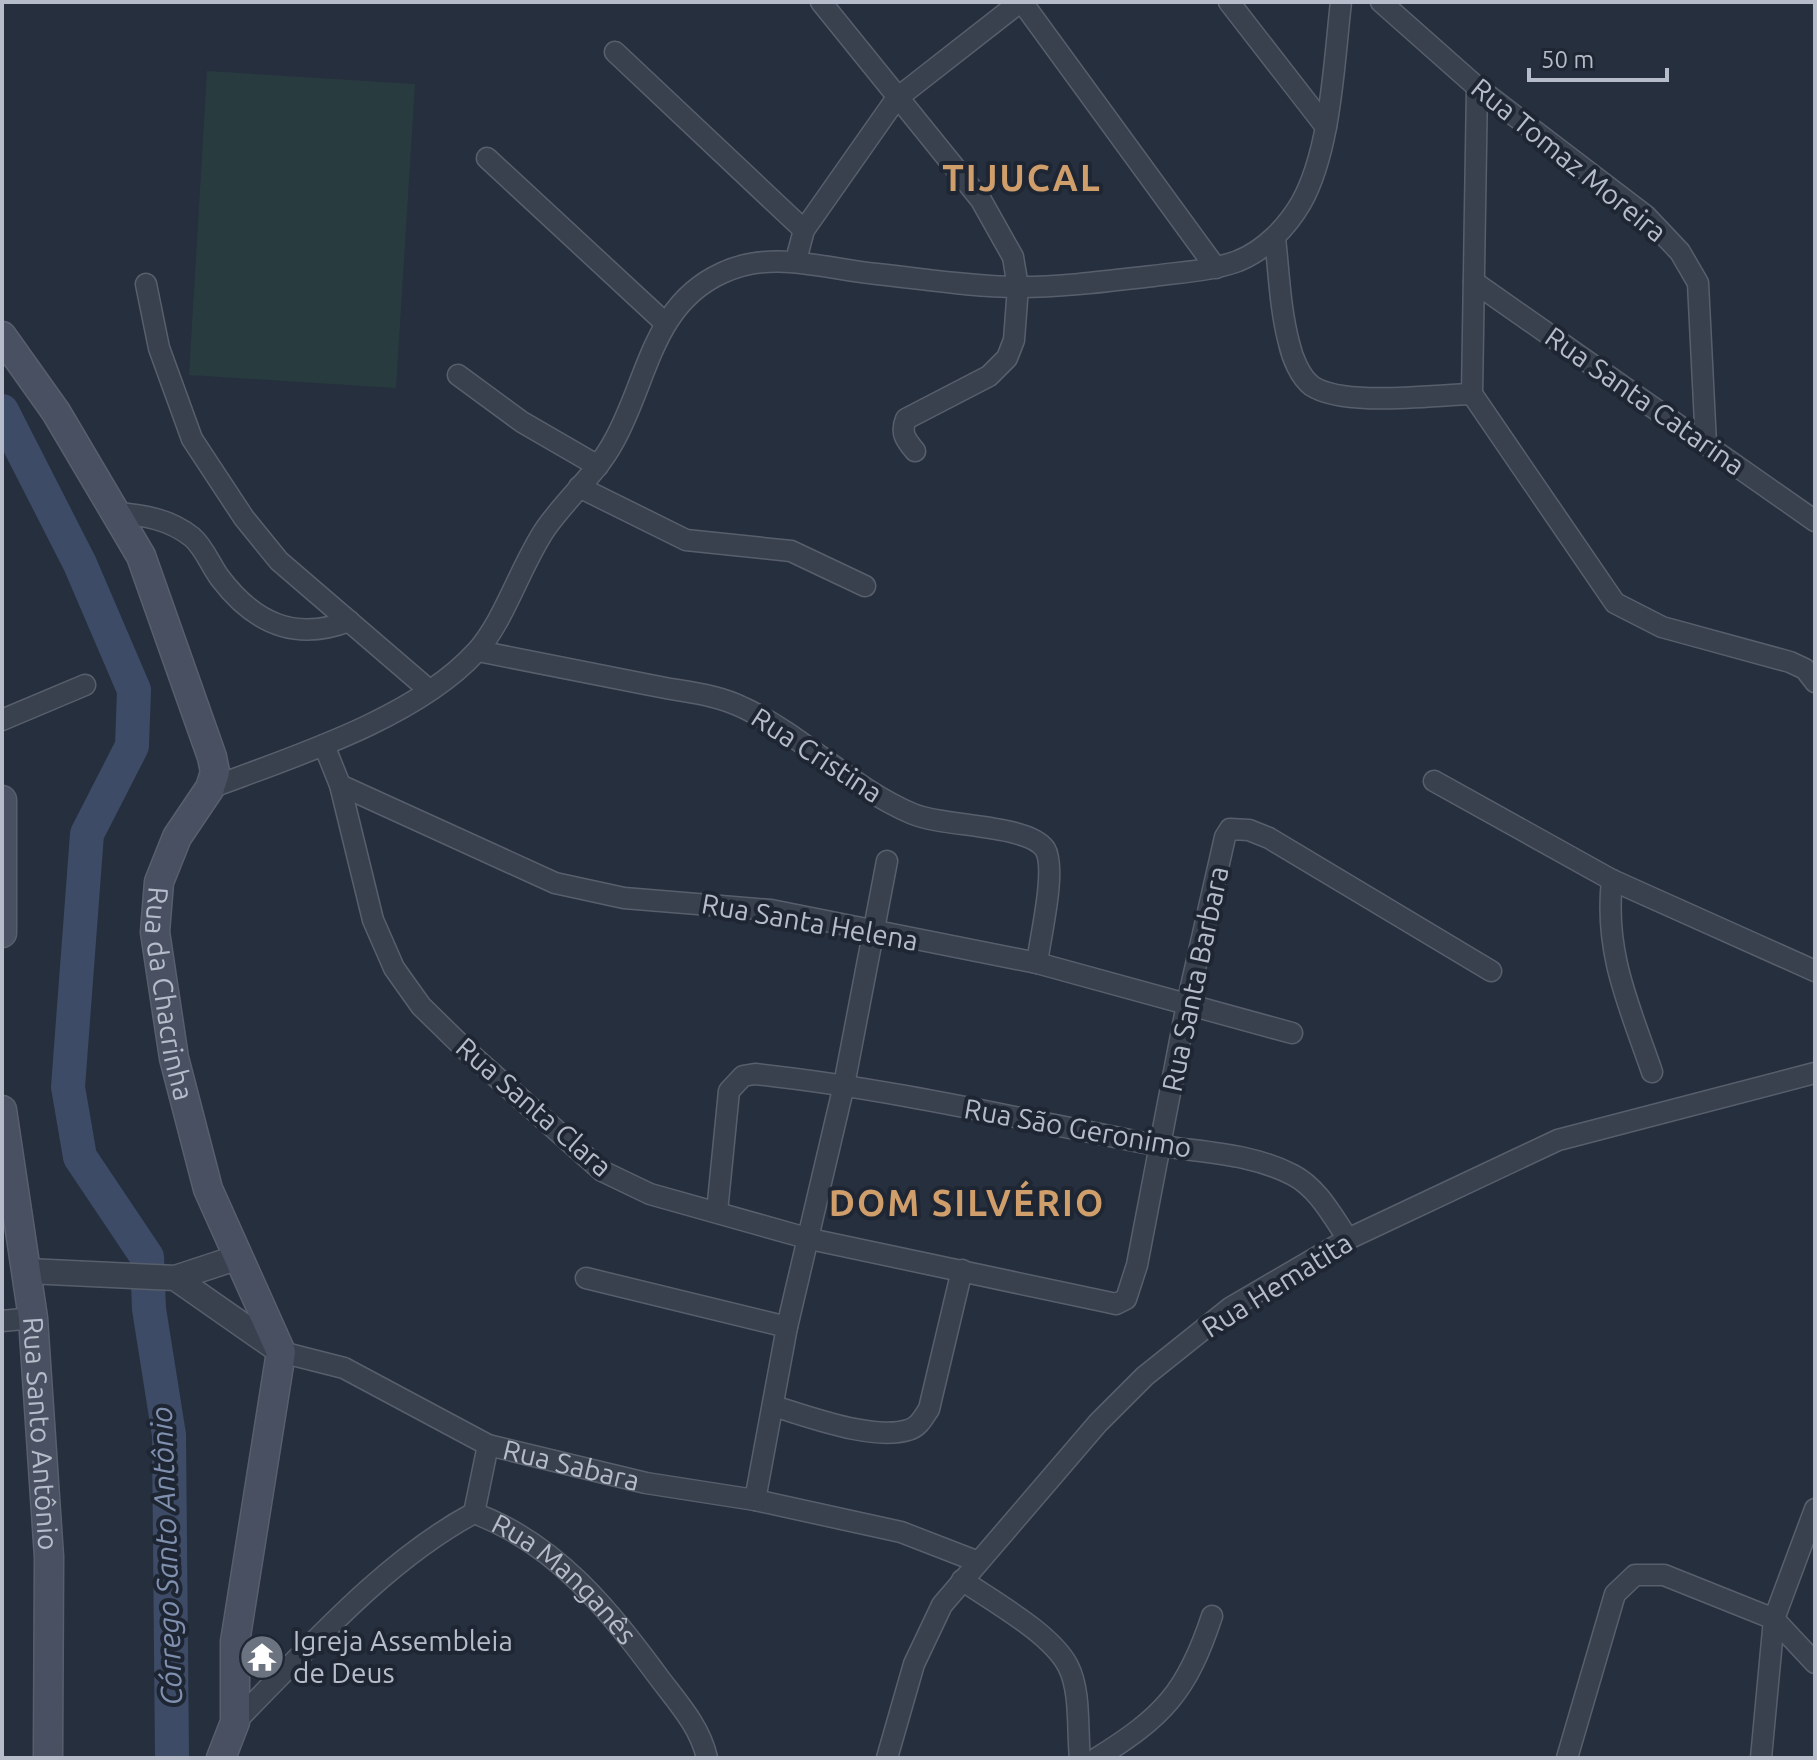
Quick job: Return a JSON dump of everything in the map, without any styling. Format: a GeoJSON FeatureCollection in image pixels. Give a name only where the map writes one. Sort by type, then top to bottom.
{"type":"FeatureCollection","features":[{"type":"Feature","properties":{"kind":"main road"},"geometry":{"type":"LineString","coordinates":[[2,336],[56,412],[141,556],[212,757],[215,772],[210,788]]}},
{"type":"Feature","properties":{"kind":"main road","name":"Rua da Chacrinha"},"geometry":{"type":"LineString","coordinates":[[210,788],[177,837],[159,882],[155,932],[174,1058],[204,1175],[239,1257]]}},
{"type":"Feature","properties":{"kind":"main road"},"geometry":{"type":"LineString","coordinates":[[2,800],[2,933]]}},
{"type":"Feature","properties":{"kind":"main road","name":"Rua Santo Antônio"},"geometry":{"type":"LineString","coordinates":[[2,1110],[33,1318],[49,1557],[48,1758]]}},
{"type":"Feature","properties":{"kind":"main road"},"geometry":{"type":"LineString","coordinates":[[231,1746],[235,1642],[281,1352],[239,1257]]}},
{"type":"Feature","properties":{"kind":"street"},"geometry":{"type":"LineString","coordinates":[[821,2],[896,99],[981,200],[1013,257],[1018,287],[1014,340],[1007,358],[989,376],[906,419],[903,428],[905,439],[915,451]]}},
{"type":"Feature","properties":{"kind":"street"},"geometry":{"type":"LineString","coordinates":[[796,260],[804,230],[896,99],[1021,2],[1216,268]]}},
{"type":"Feature","properties":{"kind":"street"},"geometry":{"type":"LineString","coordinates":[[1229,2],[1326,127]]}},
{"type":"Feature","properties":{"kind":"street"},"geometry":{"type":"LineString","coordinates":[[210,788],[324,745],[429,690],[478,651],[546,528],[598,466],[639,392],[664,322],[682,301],[720,273],[756,261],[796,260],[871,274],[1018,287],[1100,282],[1216,268],[1242,260],[1275,238],[1302,201],[1326,127],[1341,2]]}},
{"type":"Feature","properties":{"kind":"street","name":"Rua Tomaz Moreira"},"geometry":{"type":"LineString","coordinates":[[1381,2],[1477,87],[1646,216],[1680,252],[1698,283],[1706,444]]}},
{"type":"Feature","properties":{"kind":"street"},"geometry":{"type":"LineString","coordinates":[[615,52],[804,230]]}},
{"type":"Feature","properties":{"kind":"street"},"geometry":{"type":"LineString","coordinates":[[1477,87],[1472,394],[1615,603],[1662,627],[1790,662],[1805,669],[1815,682]]}},
{"type":"Feature","properties":{"kind":"street"},"geometry":{"type":"LineString","coordinates":[[487,158],[664,322]]}},
{"type":"Feature","properties":{"kind":"street"},"geometry":{"type":"LineString","coordinates":[[1275,238],[1289,344],[1299,371],[1312,385],[1335,395],[1360,399],[1472,394]]}},
{"type":"Feature","properties":{"kind":"street","name":"Rua Santa Catarina"},"geometry":{"type":"LineString","coordinates":[[1474,282],[1815,521]]}},
{"type":"Feature","properties":{"kind":"street"},"geometry":{"type":"LineString","coordinates":[[146,284],[159,348],[192,439],[244,518],[279,561],[429,690]]}},
{"type":"Feature","properties":{"kind":"street"},"geometry":{"type":"LineString","coordinates":[[458,375],[522,422],[598,466]]}},
{"type":"Feature","properties":{"kind":"street"},"geometry":{"type":"LineString","coordinates":[[579,487],[686,540],[791,551],[865,586]]}},
{"type":"Feature","properties":{"kind":"street"},"geometry":{"type":"LineString","coordinates":[[116,513],[154,517],[193,539],[222,580],[256,617],[290,629],[328,629],[349,621]]}},
{"type":"Feature","properties":{"kind":"street","name":"Rua Cristina"},"geometry":{"type":"LineString","coordinates":[[478,651],[700,692],[783,728],[855,780],[911,813],[957,826],[1014,833],[1036,840],[1046,851],[1049,871],[1037,963]]}},
{"type":"Feature","properties":{"kind":"street"},"geometry":{"type":"LineString","coordinates":[[2,720],[85,685]]}},
{"type":"Feature","properties":{"kind":"street","name":"Rua Santa Clara"},"geometry":{"type":"LineString","coordinates":[[324,745],[340,785],[373,920],[394,968],[421,1006],[549,1127],[602,1171],[650,1194],[810,1239],[1116,1304],[1126,1299],[1137,1265]]}},
{"type":"Feature","properties":{"kind":"street"},"geometry":{"type":"LineString","coordinates":[[1434,781],[1612,880],[1815,971]]}},
{"type":"Feature","properties":{"kind":"street","name":"Rua Santa Helena"},"geometry":{"type":"LineString","coordinates":[[340,785],[555,883],[624,898],[771,910],[1037,963],[1292,1033]]}},
{"type":"Feature","properties":{"kind":"street","name":"Rua Santa Barbara"},"geometry":{"type":"LineString","coordinates":[[1137,1265],[1187,1004],[1225,837],[1238,827],[1269,838],[1491,971]]}},
{"type":"Feature","properties":{"kind":"street"},"geometry":{"type":"LineString","coordinates":[[755,1500],[787,1327],[844,1085],[887,861]]}},
{"type":"Feature","properties":{"kind":"street"},"geometry":{"type":"LineString","coordinates":[[1612,880],[1608,915],[1610,944],[1652,1072]]}},
{"type":"Feature","properties":{"kind":"street","name":"Rua Hematita"},"geometry":{"type":"LineString","coordinates":[[887,1758],[914,1664],[942,1605],[976,1561],[1098,1423],[1145,1376],[1230,1308],[1348,1239],[1558,1140],[1815,1073]]}},
{"type":"Feature","properties":{"kind":"street","name":"Rua São Geronimo"},"geometry":{"type":"LineString","coordinates":[[717,1212],[729,1091],[743,1076],[775,1076],[844,1085],[1161,1146],[1231,1154],[1269,1164],[1297,1177],[1318,1196],[1348,1239]]}},
{"type":"Feature","properties":{"kind":"street"},"geometry":{"type":"LineString","coordinates":[[28,1271],[170,1278],[239,1257]]}},
{"type":"Feature","properties":{"kind":"street"},"geometry":{"type":"LineString","coordinates":[[773,1406],[869,1430],[909,1430],[920,1423],[935,1387],[962,1270]]}},
{"type":"Feature","properties":{"kind":"street"},"geometry":{"type":"LineString","coordinates":[[170,1278],[281,1352]]}},
{"type":"Feature","properties":{"kind":"street"},"geometry":{"type":"LineString","coordinates":[[586,1278],[787,1327]]}},
{"type":"Feature","properties":{"kind":"street"},"geometry":{"type":"LineString","coordinates":[[2,1321],[33,1318]]}},
{"type":"Feature","properties":{"kind":"street","name":"Rua Sabara"},"geometry":{"type":"LineString","coordinates":[[281,1352],[344,1368],[488,1445],[646,1483],[755,1500],[901,1532],[976,1561]]}},
{"type":"Feature","properties":{"kind":"street"},"geometry":{"type":"LineString","coordinates":[[474,1513],[488,1445]]}},
{"type":"Feature","properties":{"kind":"street"},"geometry":{"type":"LineString","coordinates":[[1761,1758],[1774,1619],[1815,1509]]}},
{"type":"Feature","properties":{"kind":"street","name":"Rua Manganês"},"geometry":{"type":"LineString","coordinates":[[231,1746],[389,1573],[434,1535],[474,1513],[511,1527],[544,1550],[605,1606],[694,1724],[707,1758]]}},
{"type":"Feature","properties":{"kind":"street"},"geometry":{"type":"LineString","coordinates":[[1567,1758],[1615,1594],[1635,1575],[1664,1575],[1774,1619],[1815,1663]]}},
{"type":"Feature","properties":{"kind":"street"},"geometry":{"type":"LineString","coordinates":[[962,1580],[1037,1632],[1067,1664],[1073,1680],[1080,1758]]}},
{"type":"Feature","properties":{"kind":"street"},"geometry":{"type":"LineString","coordinates":[[1097,1758],[1158,1717],[1172,1700],[1191,1669],[1212,1616]]}},
{"type":"Feature","properties":{"kind":"green space"},"geometry":{"type":"Polygon","coordinates":[[[207,71],[415,84],[396,388],[189,375],[207,71]]]}},
{"type":"Feature","properties":{"kind":"waterway","name":"Córrego Santo Antônio"},"geometry":{"type":"LineString","coordinates":[[2,411],[80,564],[134,690],[132,746],[87,834],[68,1087],[80,1157],[147,1257],[149,1309],[169,1435],[172,1758]]}},
{"type":"Feature","properties":{"kind":"place","name":"Igreja Assembleia de Deus"},"geometry":{"type":"Point","coordinates":[262,1657]}},
{"type":"Feature","properties":{"kind":"district","name":"TIJUCAL"},"geometry":{"type":"Point","coordinates":[1022,178]}},
{"type":"Feature","properties":{"kind":"district","name":"DOM SILVÉRIO"},"geometry":{"type":"Point","coordinates":[967,1203]}}]}
